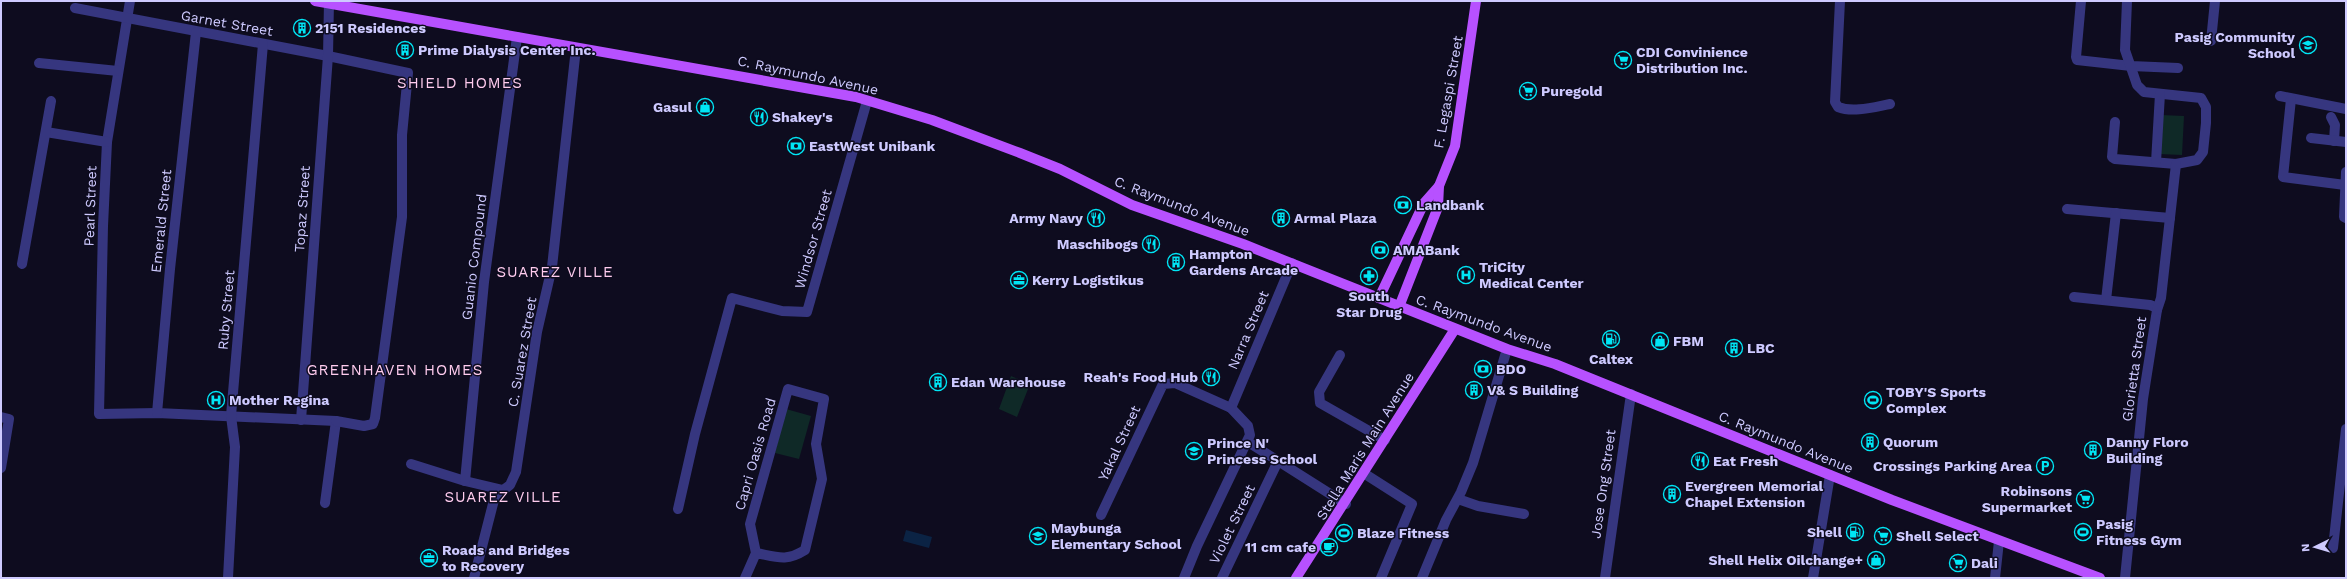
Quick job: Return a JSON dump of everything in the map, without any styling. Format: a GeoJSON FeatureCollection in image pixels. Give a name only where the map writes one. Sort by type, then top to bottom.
{"type":"FeatureCollection","features":[{"type":"Feature","properties":{"kind":"main road","name":"C. Raymundo Avenue"},"geometry":{"type":"LineString","coordinates":[[315,1],[329,2],[576,48],[706,69],[867,101],[932,120],[1060,169],[1120,200],[1292,263],[1507,349],[1555,364],[2079,574],[2100,578]]}},
{"type":"Feature","properties":{"kind":"main road","name":"F. Legaspi Street"},"geometry":{"type":"LineString","coordinates":[[1399,307],[1438,207],[1439,186],[1455,146],[1476,1]]}},
{"type":"Feature","properties":{"kind":"main road","name":"F. Legaspi Street"},"geometry":{"type":"LineString","coordinates":[[1379,298],[1424,203],[1439,186]]}},
{"type":"Feature","properties":{"kind":"main road","name":"Stella Maris Main Avenue"},"geometry":{"type":"LineString","coordinates":[[1296,578],[1346,504],[1455,329]]}},
{"type":"Feature","properties":{"kind":"street","name":"Pearl Street"},"geometry":{"type":"LineString","coordinates":[[130,1],[107,142],[103,226],[99,414],[157,413]]}},
{"type":"Feature","properties":{"kind":"street"},"geometry":{"type":"LineString","coordinates":[[1840,1],[1835,102],[1838,107],[1861,109],[1890,104]]}},
{"type":"Feature","properties":{"kind":"street"},"geometry":{"type":"LineString","coordinates":[[2082,1],[2077,60],[2131,66],[2178,68]]}},
{"type":"Feature","properties":{"kind":"street"},"geometry":{"type":"LineString","coordinates":[[2115,122],[2112,157],[2115,159],[2176,164],[2197,160],[2203,152],[2206,107],[2201,98],[2160,94],[2141,90],[2125,50],[2127,1]]}},
{"type":"Feature","properties":{"kind":"street"},"geometry":{"type":"LineString","coordinates":[[2211,41],[2215,1]]}},
{"type":"Feature","properties":{"kind":"street","name":"Topaz Street"},"geometry":{"type":"LineString","coordinates":[[301,420],[328,56],[329,2]]}},
{"type":"Feature","properties":{"kind":"street","name":"Garnet Street"},"geometry":{"type":"LineString","coordinates":[[76,8],[328,56],[408,73],[402,135],[402,217],[375,418],[373,424],[364,426],[336,421]]}},
{"type":"Feature","properties":{"kind":"street","name":"Emerald Street"},"geometry":{"type":"LineString","coordinates":[[157,413],[170,269],[196,32]]}},
{"type":"Feature","properties":{"kind":"street","name":"Guanio Compound"},"geometry":{"type":"LineString","coordinates":[[465,482],[484,282],[517,37]]}},
{"type":"Feature","properties":{"kind":"street","name":"Ruby Street"},"geometry":{"type":"LineString","coordinates":[[228,578],[235,447],[231,416],[263,44]]}},
{"type":"Feature","properties":{"kind":"street","name":"C. Suarez Street"},"geometry":{"type":"LineString","coordinates":[[474,578],[495,496],[510,485],[516,472],[537,332],[552,267],[576,48]]}},
{"type":"Feature","properties":{"kind":"street"},"geometry":{"type":"LineString","coordinates":[[39,63],[118,71]]}},
{"type":"Feature","properties":{"kind":"street"},"geometry":{"type":"LineString","coordinates":[[2156,162],[2160,94]]}},
{"type":"Feature","properties":{"kind":"street"},"geometry":{"type":"LineString","coordinates":[[2280,96],[2346,109]]}},
{"type":"Feature","properties":{"kind":"street"},"geometry":{"type":"LineString","coordinates":[[2291,99],[2283,177],[2345,185]]}},
{"type":"Feature","properties":{"kind":"street"},"geometry":{"type":"LineString","coordinates":[[22,264],[51,101]]}},
{"type":"Feature","properties":{"kind":"street","name":"Windsor Street"},"geometry":{"type":"LineString","coordinates":[[678,509],[696,429],[732,298],[782,311],[807,312],[867,101]]}},
{"type":"Feature","properties":{"kind":"street"},"geometry":{"type":"LineString","coordinates":[[2331,117],[2335,125],[2334,141]]}},
{"type":"Feature","properties":{"kind":"street"},"geometry":{"type":"LineString","coordinates":[[46,132],[107,142]]}},
{"type":"Feature","properties":{"kind":"street"},"geometry":{"type":"LineString","coordinates":[[2311,138],[2346,142]]}},
{"type":"Feature","properties":{"kind":"street","name":"Glorietta Street"},"geometry":{"type":"LineString","coordinates":[[2125,578],[2143,399],[2156,309],[2161,298],[2176,164]]}},
{"type":"Feature","properties":{"kind":"street"},"geometry":{"type":"LineString","coordinates":[[2346,172],[2344,217],[2346,218]]}},
{"type":"Feature","properties":{"kind":"street"},"geometry":{"type":"LineString","coordinates":[[2067,209],[2170,218]]}},
{"type":"Feature","properties":{"kind":"street"},"geometry":{"type":"LineString","coordinates":[[2106,300],[2116,213]]}},
{"type":"Feature","properties":{"kind":"street","name":"Narra Street"},"geometry":{"type":"LineString","coordinates":[[1230,408],[1292,263]]}},
{"type":"Feature","properties":{"kind":"street"},"geometry":{"type":"LineString","coordinates":[[2074,297],[2106,300],[2156,309]]}},
{"type":"Feature","properties":{"kind":"street"},"geometry":{"type":"LineString","coordinates":[[1422,578],[1446,520],[1458,499],[1473,463],[1507,349]]}},
{"type":"Feature","properties":{"kind":"street"},"geometry":{"type":"LineString","coordinates":[[1340,355],[1319,392],[1318,400],[1322,406],[1385,440]]}},
{"type":"Feature","properties":{"kind":"street","name":"Yakal Street"},"geometry":{"type":"LineString","coordinates":[[1101,515],[1163,384],[1175,383],[1230,408]]}},
{"type":"Feature","properties":{"kind":"street","name":"Capri Oasis Road"},"geometry":{"type":"LineString","coordinates":[[788,389],[824,399],[816,444],[822,480],[805,550],[794,557],[783,559],[756,553],[750,524],[788,389]]}},
{"type":"Feature","properties":{"kind":"street","name":"Jose Ong Street"},"geometry":{"type":"LineString","coordinates":[[1605,578],[1631,394]]}},
{"type":"Feature","properties":{"kind":"street"},"geometry":{"type":"LineString","coordinates":[[1184,578],[1197,546],[1249,439],[1248,426],[1230,408]]}},
{"type":"Feature","properties":{"kind":"street"},"geometry":{"type":"LineString","coordinates":[[157,413],[336,421],[325,503]]}},
{"type":"Feature","properties":{"kind":"street"},"geometry":{"type":"LineString","coordinates":[[1,417],[9,419],[1,468]]}},
{"type":"Feature","properties":{"kind":"street"},"geometry":{"type":"LineString","coordinates":[[2333,548],[2342,509],[2346,429]]}},
{"type":"Feature","properties":{"kind":"street"},"geometry":{"type":"LineString","coordinates":[[1249,439],[1278,461],[1346,504]]}},
{"type":"Feature","properties":{"kind":"street","name":"Violet Street"},"geometry":{"type":"LineString","coordinates":[[1222,578],[1278,461]]}},
{"type":"Feature","properties":{"kind":"street"},"geometry":{"type":"LineString","coordinates":[[411,464],[465,482],[503,490]]}},
{"type":"Feature","properties":{"kind":"street"},"geometry":{"type":"LineString","coordinates":[[1365,474],[1412,504],[1381,578]]}},
{"type":"Feature","properties":{"kind":"street"},"geometry":{"type":"LineString","coordinates":[[1813,578],[1830,475]]}},
{"type":"Feature","properties":{"kind":"street"},"geometry":{"type":"LineString","coordinates":[[1458,499],[1478,506],[1524,514]]}},
{"type":"Feature","properties":{"kind":"street"},"geometry":{"type":"LineString","coordinates":[[1995,578],[1999,541]]}},
{"type":"Feature","properties":{"kind":"street"},"geometry":{"type":"LineString","coordinates":[[745,578],[756,553]]}},
{"type":"Feature","properties":{"kind":"green space"},"geometry":{"type":"Polygon","coordinates":[[[2161,115],[2184,116],[2182,155],[2159,154],[2161,115]]]}},
{"type":"Feature","properties":{"kind":"green space"},"geometry":{"type":"Polygon","coordinates":[[[1011,376],[1030,384],[1017,417],[999,409],[1011,376]]]}},
{"type":"Feature","properties":{"kind":"green space"},"geometry":{"type":"Polygon","coordinates":[[[786,409],[811,416],[799,459],[775,453],[786,409]]]}},
{"type":"Feature","properties":{"kind":"water"},"geometry":{"type":"Polygon","coordinates":[[[906,530],[932,537],[929,548],[903,541],[906,530]]]}},
{"type":"Feature","properties":{"kind":"place","name":"2151 Residences"},"geometry":{"type":"Point","coordinates":[302,28]}},
{"type":"Feature","properties":{"kind":"place","name":"Pasig Community School"},"geometry":{"type":"Point","coordinates":[2308,45]}},
{"type":"Feature","properties":{"kind":"place","name":"Prime Dialysis Center Inc."},"geometry":{"type":"Point","coordinates":[405,50]}},
{"type":"Feature","properties":{"kind":"place","name":"CDI Convinience Distribution Inc."},"geometry":{"type":"Point","coordinates":[1623,60]}},
{"type":"Feature","properties":{"kind":"place","name":"Puregold"},"geometry":{"type":"Point","coordinates":[1528,91]}},
{"type":"Feature","properties":{"kind":"place","name":"Gasul"},"geometry":{"type":"Point","coordinates":[705,107]}},
{"type":"Feature","properties":{"kind":"place","name":"Shakey's"},"geometry":{"type":"Point","coordinates":[759,117]}},
{"type":"Feature","properties":{"kind":"place","name":"EastWest Unibank"},"geometry":{"type":"Point","coordinates":[796,146]}},
{"type":"Feature","properties":{"kind":"place","name":"Landbank"},"geometry":{"type":"Point","coordinates":[1403,205]}},
{"type":"Feature","properties":{"kind":"place","name":"Army Navy"},"geometry":{"type":"Point","coordinates":[1096,218]}},
{"type":"Feature","properties":{"kind":"place","name":"Armal Plaza"},"geometry":{"type":"Point","coordinates":[1281,218]}},
{"type":"Feature","properties":{"kind":"place","name":"Maschibogs"},"geometry":{"type":"Point","coordinates":[1151,244]}},
{"type":"Feature","properties":{"kind":"place","name":"AMABank"},"geometry":{"type":"Point","coordinates":[1380,250]}},
{"type":"Feature","properties":{"kind":"place","name":"Hampton Gardens Arcade"},"geometry":{"type":"Point","coordinates":[1176,262]}},
{"type":"Feature","properties":{"kind":"place","name":"TriCity Medical Center"},"geometry":{"type":"Point","coordinates":[1466,275]}},
{"type":"Feature","properties":{"kind":"place","name":"South Star Drug"},"geometry":{"type":"Point","coordinates":[1369,276]}},
{"type":"Feature","properties":{"kind":"place","name":"Kerry Logistikus"},"geometry":{"type":"Point","coordinates":[1019,280]}},
{"type":"Feature","properties":{"kind":"place","name":"Caltex"},"geometry":{"type":"Point","coordinates":[1611,339]}},
{"type":"Feature","properties":{"kind":"place","name":"FBM"},"geometry":{"type":"Point","coordinates":[1660,341]}},
{"type":"Feature","properties":{"kind":"place","name":"LBC"},"geometry":{"type":"Point","coordinates":[1734,348]}},
{"type":"Feature","properties":{"kind":"place","name":"BDO"},"geometry":{"type":"Point","coordinates":[1483,369]}},
{"type":"Feature","properties":{"kind":"place","name":"Reah's Food Hub"},"geometry":{"type":"Point","coordinates":[1211,377]}},
{"type":"Feature","properties":{"kind":"place","name":"Edan Warehouse"},"geometry":{"type":"Point","coordinates":[938,382]}},
{"type":"Feature","properties":{"kind":"place","name":"V& S Building"},"geometry":{"type":"Point","coordinates":[1474,390]}},
{"type":"Feature","properties":{"kind":"place","name":"Mother Regina"},"geometry":{"type":"Point","coordinates":[216,400]}},
{"type":"Feature","properties":{"kind":"place","name":"TOBY'S Sports Complex"},"geometry":{"type":"Point","coordinates":[1873,400]}},
{"type":"Feature","properties":{"kind":"place","name":"Quorum"},"geometry":{"type":"Point","coordinates":[1870,442]}},
{"type":"Feature","properties":{"kind":"place","name":"Danny Floro Building"},"geometry":{"type":"Point","coordinates":[2093,450]}},
{"type":"Feature","properties":{"kind":"place","name":"Prince N' Princess School"},"geometry":{"type":"Point","coordinates":[1194,451]}},
{"type":"Feature","properties":{"kind":"place","name":"Eat Fresh"},"geometry":{"type":"Point","coordinates":[1700,461]}},
{"type":"Feature","properties":{"kind":"place","name":"Crossings Parking Area"},"geometry":{"type":"Point","coordinates":[2045,466]}},
{"type":"Feature","properties":{"kind":"place","name":"Evergreen Memorial Chapel Extension"},"geometry":{"type":"Point","coordinates":[1672,494]}},
{"type":"Feature","properties":{"kind":"place","name":"Robinsons Supermarket"},"geometry":{"type":"Point","coordinates":[2085,499]}},
{"type":"Feature","properties":{"kind":"place","name":"Shell"},"geometry":{"type":"Point","coordinates":[1855,532]}},
{"type":"Feature","properties":{"kind":"place","name":"Pasig Fitness Gym"},"geometry":{"type":"Point","coordinates":[2083,532]}},
{"type":"Feature","properties":{"kind":"place","name":"Blaze Fitness"},"geometry":{"type":"Point","coordinates":[1344,533]}},
{"type":"Feature","properties":{"kind":"place","name":"Maybunga Elementary School"},"geometry":{"type":"Point","coordinates":[1038,536]}},
{"type":"Feature","properties":{"kind":"place","name":"Shell Select"},"geometry":{"type":"Point","coordinates":[1883,536]}},
{"type":"Feature","properties":{"kind":"place","name":"11 cm cafe"},"geometry":{"type":"Point","coordinates":[1329,547]}},
{"type":"Feature","properties":{"kind":"place","name":"Roads and Bridges to Recovery"},"geometry":{"type":"Point","coordinates":[429,558]}},
{"type":"Feature","properties":{"kind":"place","name":"Shell Helix Oilchange+"},"geometry":{"type":"Point","coordinates":[1876,560]}},
{"type":"Feature","properties":{"kind":"place","name":"Dali"},"geometry":{"type":"Point","coordinates":[1958,563]}},
{"type":"Feature","properties":{"kind":"district","name":"SHIELD HOMES"},"geometry":{"type":"Point","coordinates":[460,83]}},
{"type":"Feature","properties":{"kind":"district","name":"SUAREZ VILLE"},"geometry":{"type":"Point","coordinates":[555,272]}},
{"type":"Feature","properties":{"kind":"district","name":"GREENHAVEN HOMES"},"geometry":{"type":"Point","coordinates":[395,370]}},
{"type":"Feature","properties":{"kind":"district","name":"SUAREZ VILLE"},"geometry":{"type":"Point","coordinates":[503,497]}}]}
